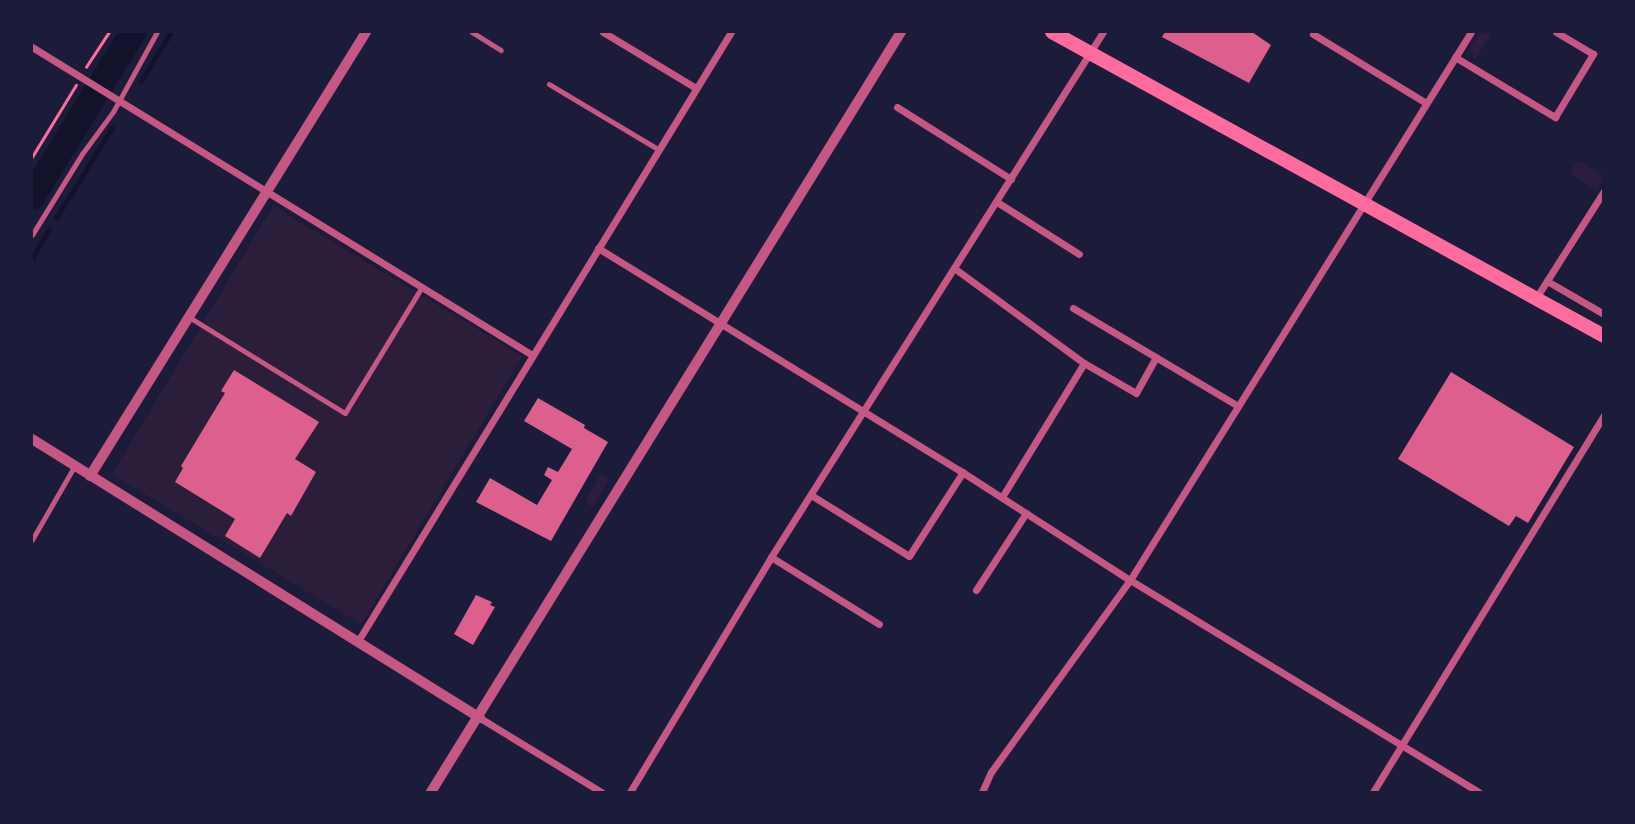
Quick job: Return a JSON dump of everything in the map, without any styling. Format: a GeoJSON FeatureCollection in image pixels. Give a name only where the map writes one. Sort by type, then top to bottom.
{"type":"FeatureCollection","features":[{"type":"Feature","properties":{"kind":"main road"},"geometry":{"type":"LineString","coordinates":[[1052,32],[1604,336]]}},
{"type":"Feature","properties":{"kind":"street"},"geometry":{"type":"LineString","coordinates":[[90,476],[366,32]]}},
{"type":"Feature","properties":{"kind":"street"},"geometry":{"type":"LineString","coordinates":[[603,32],[696,88]]}},
{"type":"Feature","properties":{"kind":"street"},"geometry":{"type":"LineString","coordinates":[[358,641],[730,32]]}},
{"type":"Feature","properties":{"kind":"street"},"geometry":{"type":"LineString","coordinates":[[432,793],[901,32]]}},
{"type":"Feature","properties":{"kind":"street"},"geometry":{"type":"LineString","coordinates":[[630,793],[771,557],[1104,32]]}},
{"type":"Feature","properties":{"kind":"street"},"geometry":{"type":"LineString","coordinates":[[982,793],[991,772],[1130,580],[1471,32]]}},
{"type":"Feature","properties":{"kind":"street"},"geometry":{"type":"LineString","coordinates":[[1455,57],[1555,117],[1593,54],[1556,32]]}},
{"type":"Feature","properties":{"kind":"street"},"geometry":{"type":"LineString","coordinates":[[1313,34],[1426,103]]}},
{"type":"Feature","properties":{"kind":"street"},"geometry":{"type":"LineString","coordinates":[[32,47],[532,355]]}},
{"type":"Feature","properties":{"kind":"street"},"geometry":{"type":"LineString","coordinates":[[897,107],[1011,179]]}},
{"type":"Feature","properties":{"kind":"street"},"geometry":{"type":"LineString","coordinates":[[1535,298],[1604,191]]}},
{"type":"Feature","properties":{"kind":"street"},"geometry":{"type":"LineString","coordinates":[[996,202],[1079,254]]}},
{"type":"Feature","properties":{"kind":"street"},"geometry":{"type":"LineString","coordinates":[[1595,204],[1604,210]]}},
{"type":"Feature","properties":{"kind":"street"},"geometry":{"type":"LineString","coordinates":[[598,248],[964,472],[1130,580],[1479,793]]}},
{"type":"Feature","properties":{"kind":"street"},"geometry":{"type":"LineString","coordinates":[[954,268],[1084,363],[1136,393],[1156,357]]}},
{"type":"Feature","properties":{"kind":"street"},"geometry":{"type":"LineString","coordinates":[[1547,281],[1604,314]]}},
{"type":"Feature","properties":{"kind":"street"},"geometry":{"type":"LineString","coordinates":[[1073,308],[1238,406]]}},
{"type":"Feature","properties":{"kind":"street"},"geometry":{"type":"LineString","coordinates":[[1002,497],[1084,363]]}},
{"type":"Feature","properties":{"kind":"street"},"geometry":{"type":"LineString","coordinates":[[1373,793],[1604,415]]}},
{"type":"Feature","properties":{"kind":"street"},"geometry":{"type":"LineString","coordinates":[[32,439],[601,793]]}},
{"type":"Feature","properties":{"kind":"street"},"geometry":{"type":"LineString","coordinates":[[811,495],[909,556],[964,472]]}},
{"type":"Feature","properties":{"kind":"street"},"geometry":{"type":"LineString","coordinates":[[976,590],[1026,513]]}},
{"type":"Feature","properties":{"kind":"street"},"geometry":{"type":"LineString","coordinates":[[771,557],[879,624]]}},
{"type":"Feature","properties":{"kind":"lane"},"geometry":{"type":"LineString","coordinates":[[32,235],[157,32]]}},
{"type":"Feature","properties":{"kind":"lane"},"geometry":{"type":"LineString","coordinates":[[472,32],[501,50]]}},
{"type":"Feature","properties":{"kind":"lane"},"geometry":{"type":"LineString","coordinates":[[549,84],[658,149]]}},
{"type":"Feature","properties":{"kind":"lane"},"geometry":{"type":"LineString","coordinates":[[188,317],[345,413],[422,287]]}},
{"type":"Feature","properties":{"kind":"lane"},"geometry":{"type":"LineString","coordinates":[[32,540],[75,466]]}},
{"type":"Feature","properties":{"kind":"path"},"geometry":{"type":"LineString","coordinates":[[32,157],[108,32]]}},
{"type":"Feature","properties":{"kind":"shaded area"},"geometry":{"type":"Polygon","coordinates":[[[1480,32],[1492,32],[1475,61],[1470,47],[1480,32]]]}},
{"type":"Feature","properties":{"kind":"shaded area"},"geometry":{"type":"Polygon","coordinates":[[[1578,160],[1603,175],[1598,191],[1569,173],[1578,160]]]}},
{"type":"Feature","properties":{"kind":"shaded area"},"geometry":{"type":"Polygon","coordinates":[[[273,206],[522,356],[361,624],[112,474],[273,206]]]}},
{"type":"Feature","properties":{"kind":"shaded area"},"geometry":{"type":"Polygon","coordinates":[[[601,473],[610,478],[593,508],[585,503],[601,473]]]}},
{"type":"Feature","properties":{"kind":"building"},"geometry":{"type":"Polygon","coordinates":[[[1165,32],[1252,32],[1271,45],[1249,83],[1162,37],[1165,32]]]}},
{"type":"Feature","properties":{"kind":"building"},"geometry":{"type":"Polygon","coordinates":[[[234,370],[319,422],[295,459],[316,472],[291,516],[287,513],[260,558],[225,536],[235,519],[175,482],[183,468],[181,466],[225,393],[221,391],[234,370]]]}},
{"type":"Feature","properties":{"kind":"building"},"geometry":{"type":"Polygon","coordinates":[[[1451,372],[1574,447],[1528,523],[1516,516],[1509,526],[1398,459],[1451,372]]]}},
{"type":"Feature","properties":{"kind":"building"},"geometry":{"type":"Polygon","coordinates":[[[538,398],[585,425],[584,428],[608,442],[551,541],[476,502],[490,478],[537,505],[552,480],[544,475],[548,467],[558,472],[572,449],[524,421],[538,398]]]}},
{"type":"Feature","properties":{"kind":"building"},"geometry":{"type":"Polygon","coordinates":[[[476,595],[492,602],[490,605],[495,607],[473,645],[454,634],[476,595]]]}},
{"type":"Feature","properties":{"kind":"waterway"},"geometry":{"type":"LineString","coordinates":[[32,197],[133,32]]}},
{"type":"Feature","properties":{"kind":"waterway"},"geometry":{"type":"LineString","coordinates":[[141,81],[171,32]]}},
{"type":"Feature","properties":{"kind":"waterway"},"geometry":{"type":"LineString","coordinates":[[56,218],[112,128]]}},
{"type":"Feature","properties":{"kind":"waterway"},"geometry":{"type":"LineString","coordinates":[[32,258],[49,230]]}}]}
